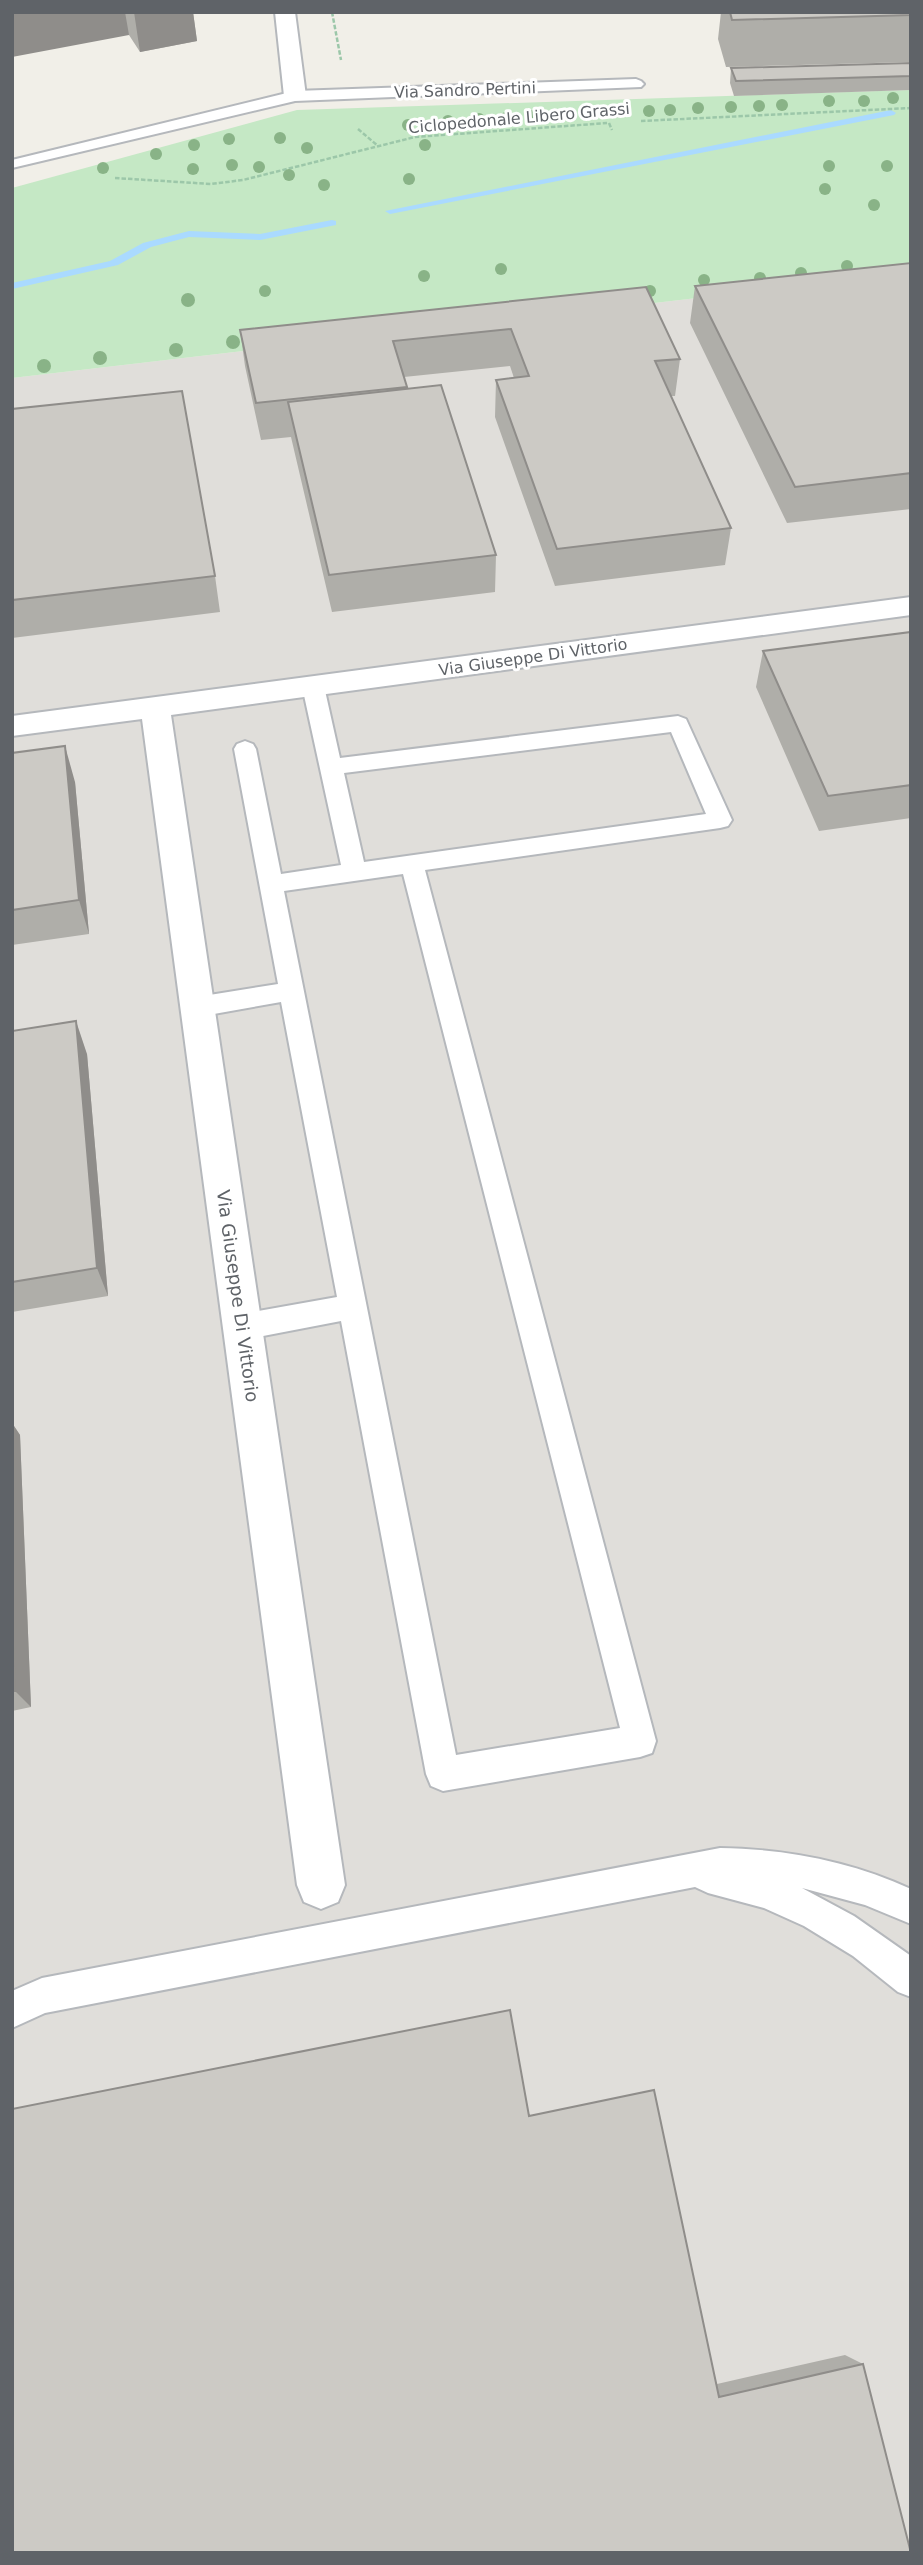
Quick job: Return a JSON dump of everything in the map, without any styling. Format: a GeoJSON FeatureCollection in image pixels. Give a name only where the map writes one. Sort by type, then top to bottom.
{"type":"FeatureCollection","features":[{"type":"Feature","properties":{"kind":"street"},"geometry":{"type":"LineString","coordinates":[[285,12],[295,96]]}},
{"type":"Feature","properties":{"kind":"street","name":"Via Giuseppe Di Vittorio"},"geometry":{"type":"LineString","coordinates":[[12,726],[911,606]]}},
{"type":"Feature","properties":{"kind":"street","name":"Via Giuseppe Di Vittorio"},"geometry":{"type":"LineString","coordinates":[[155,707],[320,1885]]}},
{"type":"Feature","properties":{"kind":"lane","name":"Via Sandro Pertini"},"geometry":{"type":"LineString","coordinates":[[13,164],[295,96],[636,84]]}},
{"type":"Feature","properties":{"kind":"lane"},"geometry":{"type":"LineString","coordinates":[[313,686],[354,872]]}},
{"type":"Feature","properties":{"kind":"lane"},"geometry":{"type":"LineString","coordinates":[[270,884],[720,820],[678,724],[331,767]]}},
{"type":"Feature","properties":{"kind":"lane"},"geometry":{"type":"LineString","coordinates":[[245,749],[443,1774],[639,1741],[411,864]]}},
{"type":"Feature","properties":{"kind":"lane"},"geometry":{"type":"LineString","coordinates":[[197,1007],[291,991]]}},
{"type":"Feature","properties":{"kind":"lane"},"geometry":{"type":"LineString","coordinates":[[242,1327],[353,1306]]}},
{"type":"Feature","properties":{"kind":"lane"},"geometry":{"type":"LineString","coordinates":[[12,2010],[42,1996],[720,1865],[797,1869],[852,1882],[911,1907]]}},
{"type":"Feature","properties":{"kind":"lane"},"geometry":{"type":"LineString","coordinates":[[677,1872],[736,1882],[793,1902],[866,1943],[911,1979]]}},
{"type":"Feature","properties":{"kind":"path"},"geometry":{"type":"LineString","coordinates":[[332,12],[347,94]]}},
{"type":"Feature","properties":{"kind":"path","name":"Ciclopedonale Libero Grassi"},"geometry":{"type":"LineString","coordinates":[[636,121],[911,108]]}},
{"type":"Feature","properties":{"kind":"path","name":"Ciclopedonale Libero Grassi"},"geometry":{"type":"LineString","coordinates":[[106,179],[131,177],[211,184],[243,180],[415,137],[609,122],[612,130]]}},
{"type":"Feature","properties":{"kind":"shaded area"},"geometry":{"type":"Polygon","coordinates":[[[911,273],[911,2553],[12,2553],[12,378],[911,273]]]}},
{"type":"Feature","properties":{"kind":"green space"},"geometry":{"type":"Polygon","coordinates":[[[911,90],[911,273],[12,378],[12,188],[297,110],[911,90]]]}},
{"type":"Feature","properties":{"kind":"building"},"geometry":{"type":"Polygon","coordinates":[[[730,12],[911,12],[911,15],[732,20],[730,12]]]}},
{"type":"Feature","properties":{"kind":"building"},"geometry":{"type":"Polygon","coordinates":[[[911,63],[911,76],[736,81],[731,68],[911,63]]]}},
{"type":"Feature","properties":{"kind":"building"},"geometry":{"type":"Polygon","coordinates":[[[911,263],[911,473],[795,487],[695,286],[911,263]]]}},
{"type":"Feature","properties":{"kind":"building"},"geometry":{"type":"Polygon","coordinates":[[[646,287],[680,359],[655,361],[731,528],[557,549],[496,380],[529,376],[511,329],[393,341],[407,387],[256,403],[240,330],[646,287]]]}},
{"type":"Feature","properties":{"kind":"building"},"geometry":{"type":"Polygon","coordinates":[[[441,385],[496,555],[329,575],[288,402],[441,385]]]}},
{"type":"Feature","properties":{"kind":"building"},"geometry":{"type":"Polygon","coordinates":[[[182,391],[215,576],[12,600],[12,409],[182,391]]]}},
{"type":"Feature","properties":{"kind":"building"},"geometry":{"type":"Polygon","coordinates":[[[911,632],[911,785],[828,796],[763,651],[911,632]]]}},
{"type":"Feature","properties":{"kind":"building"},"geometry":{"type":"Polygon","coordinates":[[[65,746],[79,900],[12,910],[12,753],[65,746]]]}},
{"type":"Feature","properties":{"kind":"building"},"geometry":{"type":"Polygon","coordinates":[[[76,1021],[97,1268],[12,1282],[12,1031],[76,1021]]]}},
{"type":"Feature","properties":{"kind":"building"},"geometry":{"type":"Polygon","coordinates":[[[12,1621],[15,1691],[12,1691],[12,1621]]]}},
{"type":"Feature","properties":{"kind":"building"},"geometry":{"type":"Polygon","coordinates":[[[510,2010],[529,2116],[654,2090],[719,2397],[863,2364],[911,2553],[12,2553],[12,2109],[510,2010]]]}},
{"type":"Feature","properties":{"kind":"waterway"},"geometry":{"type":"LineString","coordinates":[[390,211],[891,113]]}},
{"type":"Feature","properties":{"kind":"waterway"},"geometry":{"type":"LineString","coordinates":[[12,286],[114,263],[147,245],[189,234],[260,237],[332,223]]}}]}
